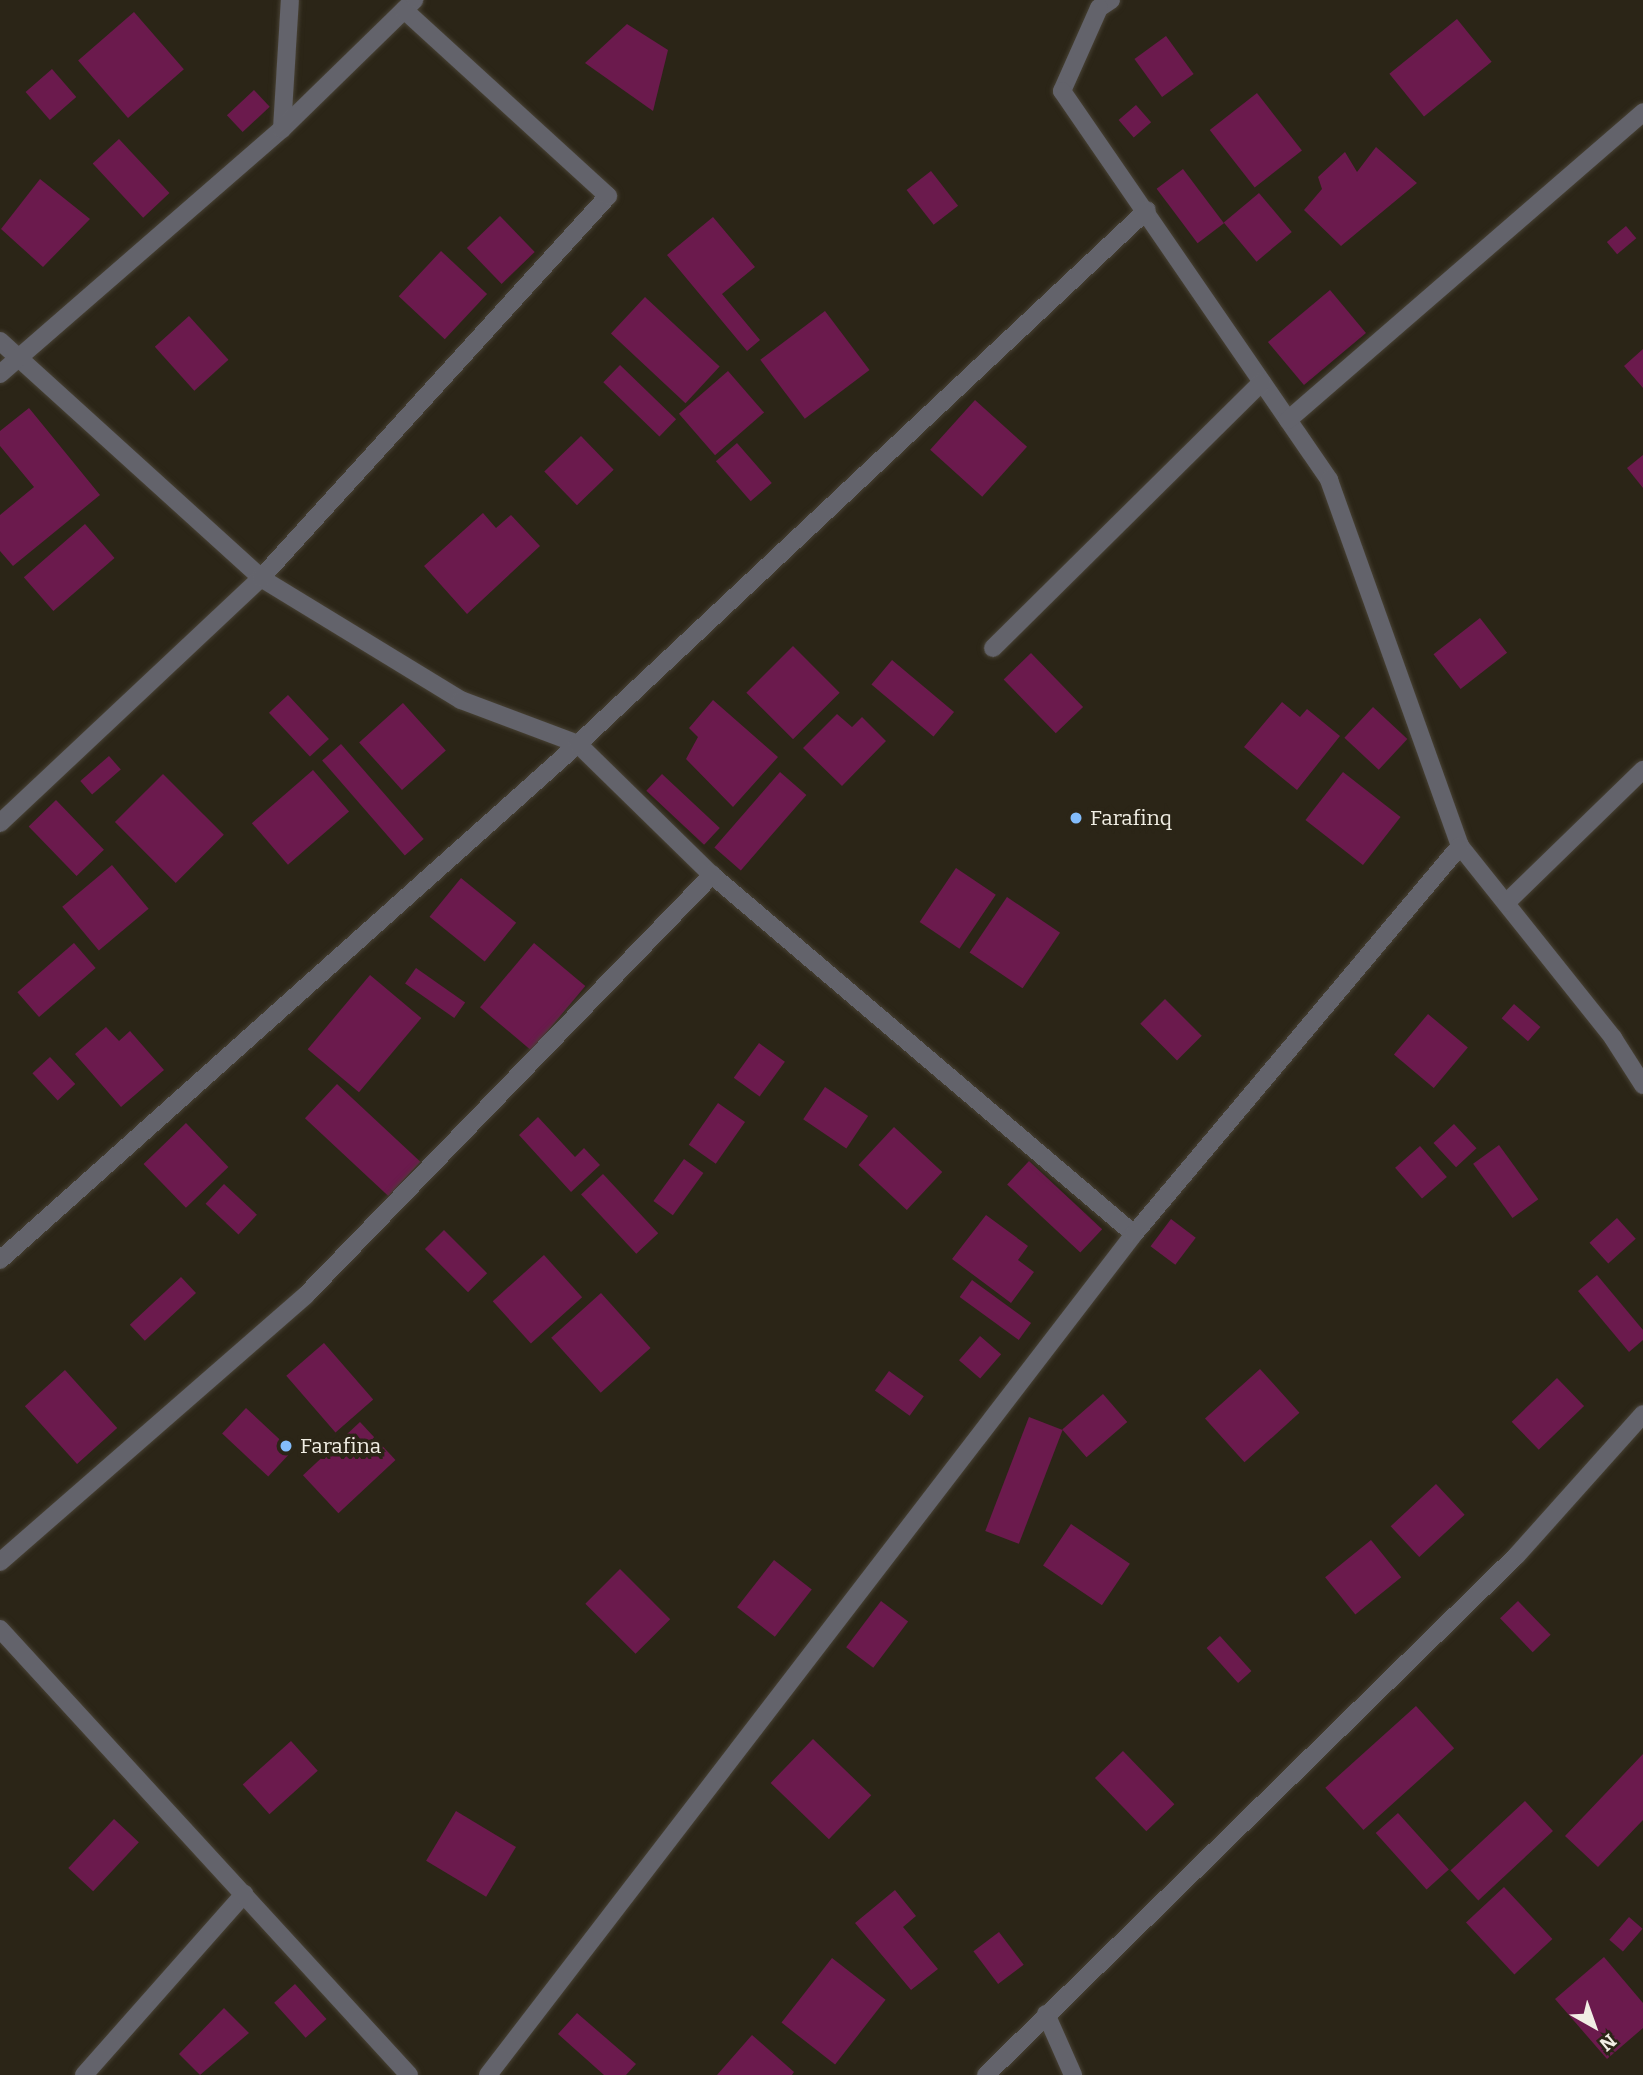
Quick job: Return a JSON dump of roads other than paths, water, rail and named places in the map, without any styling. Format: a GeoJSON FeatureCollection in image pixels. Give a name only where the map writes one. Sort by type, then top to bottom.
{"type":"FeatureCollection","features":[{"type":"Feature","properties":{"kind":"street"},"geometry":{"type":"LineString","coordinates":[[282,130],[290,0]]}},
{"type":"Feature","properties":{"kind":"street"},"geometry":{"type":"LineString","coordinates":[[1111,0],[1099,8],[1062,91],[1147,210],[1329,481],[1460,846],[1643,1085]]}},
{"type":"Feature","properties":{"kind":"street"},"geometry":{"type":"LineString","coordinates":[[0,374],[282,130],[409,5],[608,195],[261,578],[0,823]]}},
{"type":"Feature","properties":{"kind":"street"},"geometry":{"type":"LineString","coordinates":[[1288,420],[1643,112]]}},
{"type":"Feature","properties":{"kind":"street"},"geometry":{"type":"LineString","coordinates":[[0,1260],[578,744],[1147,210]]}},
{"type":"Feature","properties":{"kind":"street"},"geometry":{"type":"LineString","coordinates":[[0,341],[261,578],[461,700],[578,744],[712,875],[1134,1234]]}},
{"type":"Feature","properties":{"kind":"street"},"geometry":{"type":"LineString","coordinates":[[992,648],[1262,382]]}},
{"type":"Feature","properties":{"kind":"street"},"geometry":{"type":"LineString","coordinates":[[1506,903],[1643,770]]}},
{"type":"Feature","properties":{"kind":"street"},"geometry":{"type":"LineString","coordinates":[[488,2075],[1134,1234],[1460,846]]}},
{"type":"Feature","properties":{"kind":"street"},"geometry":{"type":"LineString","coordinates":[[0,1562],[305,1296],[712,875]]}},
{"type":"Feature","properties":{"kind":"street"},"geometry":{"type":"LineString","coordinates":[[986,2075],[1517,1555],[1643,1414]]}},
{"type":"Feature","properties":{"kind":"street"},"geometry":{"type":"LineString","coordinates":[[0,1629],[409,2075]]}},
{"type":"Feature","properties":{"kind":"street"},"geometry":{"type":"LineString","coordinates":[[84,2075],[244,1894]]}},
{"type":"Feature","properties":{"kind":"street"},"geometry":{"type":"LineString","coordinates":[[1046,2014],[1073,2075]]}},
{"type":"Feature","properties":{"kind":"place","name":"Farafinq"},"geometry":{"type":"Point","coordinates":[1076,818]}},
{"type":"Feature","properties":{"kind":"place","name":"Farafina"},"geometry":{"type":"Point","coordinates":[286,1446]}}]}
